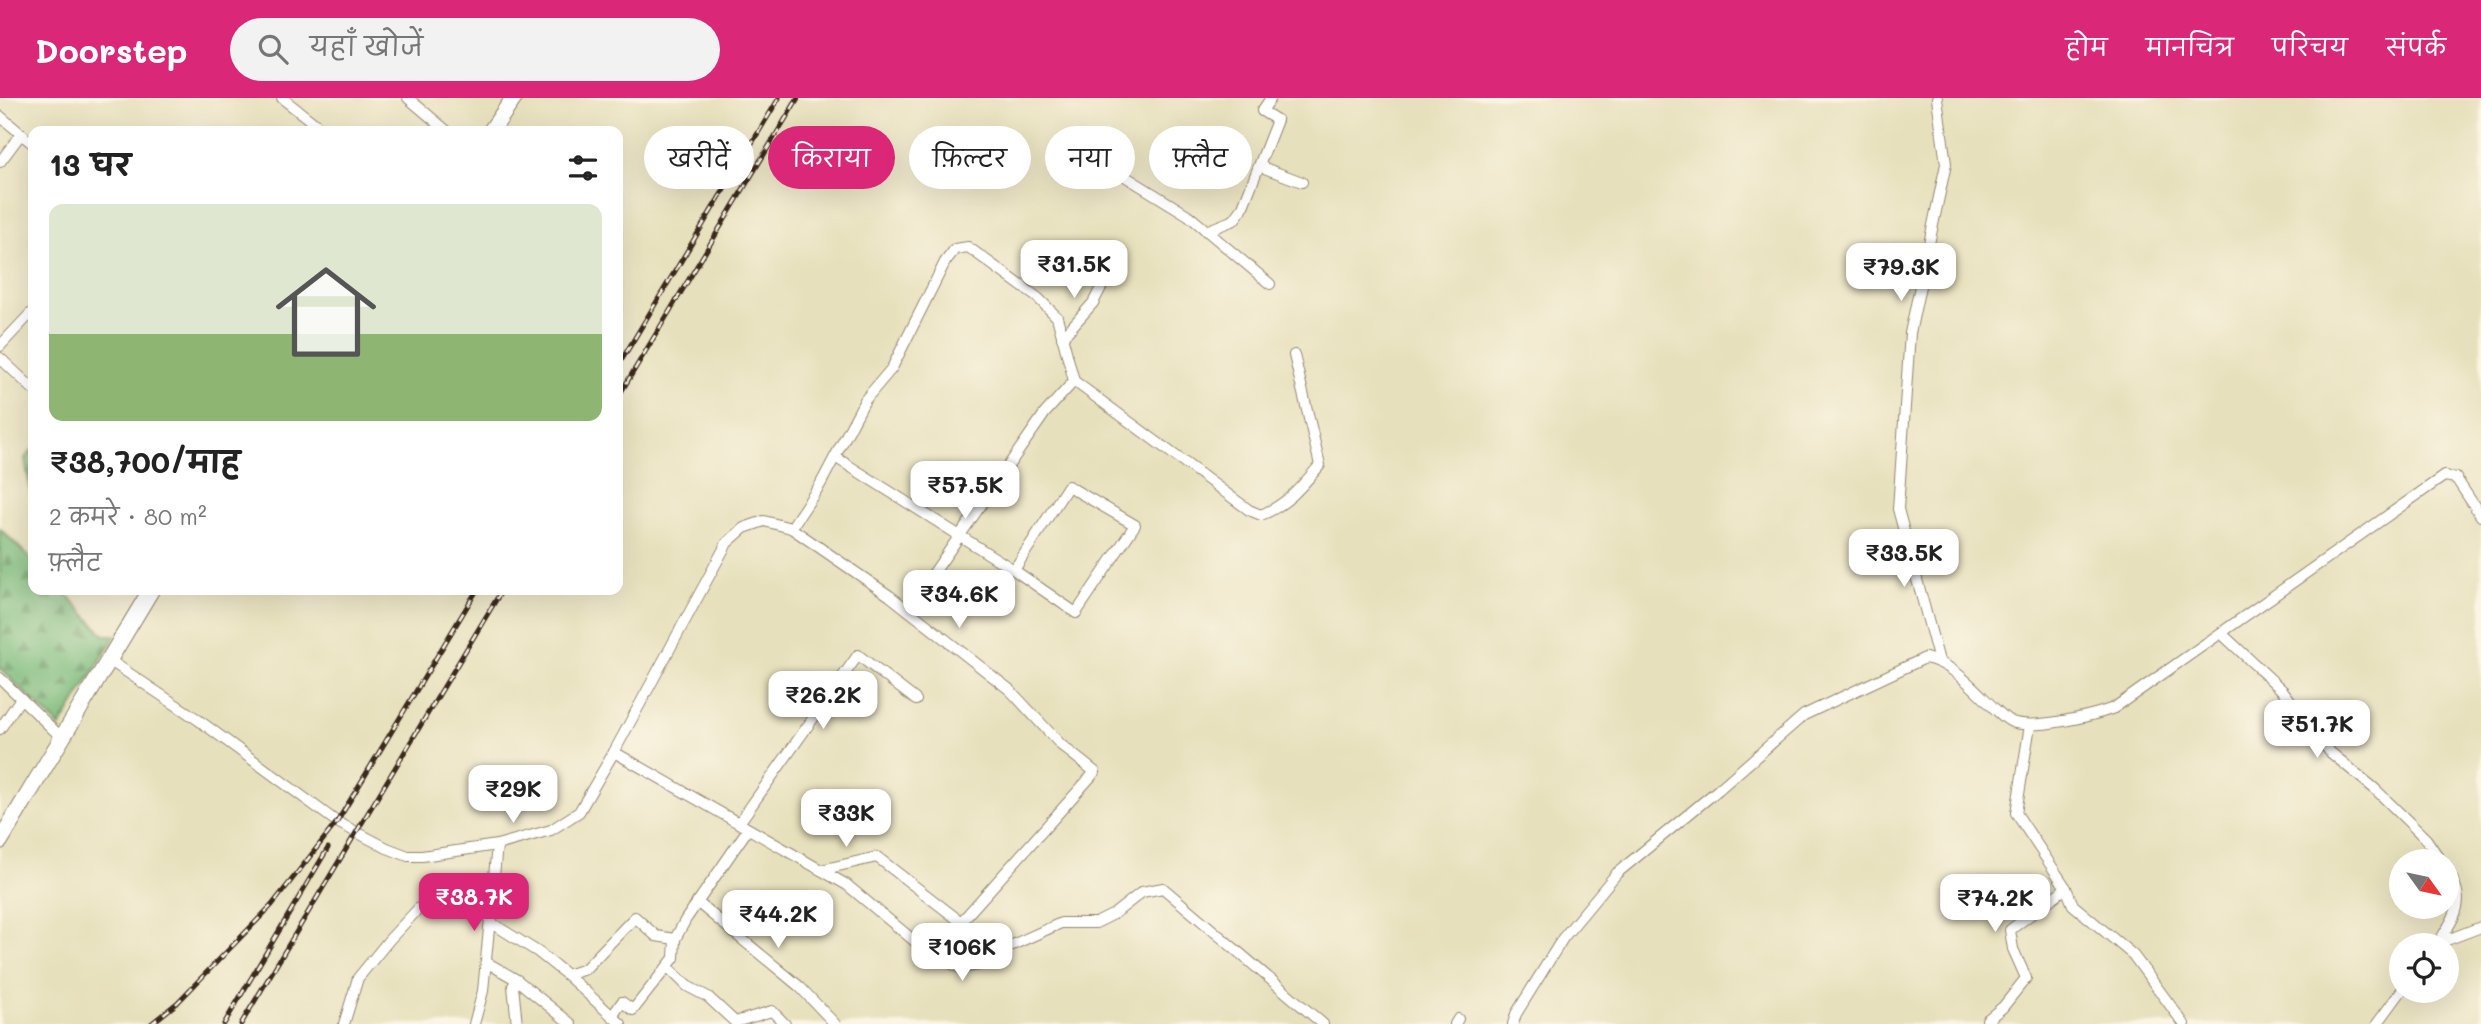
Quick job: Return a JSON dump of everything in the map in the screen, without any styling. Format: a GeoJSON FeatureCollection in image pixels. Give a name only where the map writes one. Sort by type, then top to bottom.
{"type":"FeatureCollection","features":[{"type":"Feature","properties":{"kind":"main road"},"geometry":{"type":"LineString","coordinates":[[494,126],[514,98]]}},
{"type":"Feature","properties":{"kind":"main road"},"geometry":{"type":"LineString","coordinates":[[0,841],[148,595]]}},
{"type":"Feature","properties":{"kind":"street"},"geometry":{"type":"LineString","coordinates":[[282,98],[318,126]]}},
{"type":"Feature","properties":{"kind":"street"},"geometry":{"type":"LineString","coordinates":[[408,98],[441,126]]}},
{"type":"Feature","properties":{"kind":"street"},"geometry":{"type":"LineString","coordinates":[[1206,231],[1234,220],[1242,209],[1276,120],[1262,111],[1271,98]]}},
{"type":"Feature","properties":{"kind":"street"},"geometry":{"type":"LineString","coordinates":[[1937,98],[1947,164],[1910,333],[1898,509],[1939,661]]}},
{"type":"Feature","properties":{"kind":"street"},"geometry":{"type":"LineString","coordinates":[[0,116],[28,140]]}},
{"type":"Feature","properties":{"kind":"street"},"geometry":{"type":"LineString","coordinates":[[0,162],[21,134]]}},
{"type":"Feature","properties":{"kind":"street"},"geometry":{"type":"LineString","coordinates":[[1259,166],[1301,182]]}},
{"type":"Feature","properties":{"kind":"street"},"geometry":{"type":"LineString","coordinates":[[1135,182],[1188,215],[1270,285]]}},
{"type":"Feature","properties":{"kind":"street"},"geometry":{"type":"LineString","coordinates":[[791,528],[820,485],[865,400],[892,368],[945,262],[955,249],[968,247],[1038,298],[1056,317],[1074,381],[1249,510],[1261,515],[1278,508],[1320,465],[1294,355]]}},
{"type":"Feature","properties":{"kind":"street"},"geometry":{"type":"LineString","coordinates":[[1062,338],[1093,303],[1107,276]]}},
{"type":"Feature","properties":{"kind":"street"},"geometry":{"type":"LineString","coordinates":[[0,346],[28,316]]}},
{"type":"Feature","properties":{"kind":"street"},"geometry":{"type":"LineString","coordinates":[[0,358],[28,384]]}},
{"type":"Feature","properties":{"kind":"street"},"geometry":{"type":"LineString","coordinates":[[908,610],[1045,413],[1074,381]]}},
{"type":"Feature","properties":{"kind":"street"},"geometry":{"type":"LineString","coordinates":[[835,457],[1076,613],[1135,526],[1068,486],[1013,570]]}},
{"type":"Feature","properties":{"kind":"street"},"geometry":{"type":"LineString","coordinates":[[1513,1024],[1563,938],[1617,873],[1804,715],[1925,658],[1939,661],[2010,722],[2030,725],[2093,715],[2114,708],[2444,476],[2456,478],[2481,516]]}},
{"type":"Feature","properties":{"kind":"street"},"geometry":{"type":"LineString","coordinates":[[109,660],[197,719],[337,822],[387,848],[408,856],[422,856],[497,845],[551,830],[579,813],[727,543],[744,528],[764,521],[791,528],[908,610],[1010,690],[1061,745],[1095,772],[961,922],[877,857],[821,870]]}},
{"type":"Feature","properties":{"kind":"street"},"geometry":{"type":"LineString","coordinates":[[2221,633],[2283,691],[2330,752],[2375,789],[2433,849]]}},
{"type":"Feature","properties":{"kind":"street"},"geometry":{"type":"LineString","coordinates":[[612,1015],[622,1002],[633,1010],[674,958],[675,939],[697,902],[744,826],[858,655],[916,699]]}},
{"type":"Feature","properties":{"kind":"street"},"geometry":{"type":"LineString","coordinates":[[0,678],[62,738]]}},
{"type":"Feature","properties":{"kind":"street"},"geometry":{"type":"LineString","coordinates":[[0,729],[21,698]]}},
{"type":"Feature","properties":{"kind":"street"},"geometry":{"type":"LineString","coordinates":[[2030,725],[2016,813],[2066,888],[2073,905],[2133,955],[2184,1024]]}},
{"type":"Feature","properties":{"kind":"street"},"geometry":{"type":"LineString","coordinates":[[614,752],[847,885],[925,949],[960,968],[978,965],[1008,947],[1061,923],[1096,923],[1114,914],[1142,892],[1163,888],[1323,1024]]}},
{"type":"Feature","properties":{"kind":"street"},"geometry":{"type":"LineString","coordinates":[[474,1024],[483,991],[497,845]]}},
{"type":"Feature","properties":{"kind":"street"},"geometry":{"type":"LineString","coordinates":[[1990,1024],[1987,1020],[2003,1007],[2026,978],[2013,949],[2010,930],[2066,888]]}},
{"type":"Feature","properties":{"kind":"street"},"geometry":{"type":"LineString","coordinates":[[344,1024],[358,978],[389,940],[418,909],[435,896],[459,889]]}},
{"type":"Feature","properties":{"kind":"street"},"geometry":{"type":"LineString","coordinates":[[697,902],[800,987],[835,1024]]}},
{"type":"Feature","properties":{"kind":"street"},"geometry":{"type":"LineString","coordinates":[[567,975],[585,968],[635,917],[656,936],[675,939]]}},
{"type":"Feature","properties":{"kind":"street"},"geometry":{"type":"LineString","coordinates":[[490,922],[538,952],[621,1024]]}},
{"type":"Feature","properties":{"kind":"street"},"geometry":{"type":"LineString","coordinates":[[2459,936],[2481,927]]}},
{"type":"Feature","properties":{"kind":"street"},"geometry":{"type":"LineString","coordinates":[[486,962],[517,980],[571,1024]]}},
{"type":"Feature","properties":{"kind":"street"},"geometry":{"type":"LineString","coordinates":[[670,969],[687,986],[708,997],[736,1022],[772,1011],[785,1024]]}},
{"type":"Feature","properties":{"kind":"street"},"geometry":{"type":"LineString","coordinates":[[517,980],[513,986],[517,1024]]}},
{"type":"Feature","properties":{"kind":"street"},"geometry":{"type":"LineString","coordinates":[[2377,1024],[2392,1003]]}},
{"type":"Feature","properties":{"kind":"green space"},"geometry":{"type":"Polygon","coordinates":[[[28,455],[28,476],[25,458],[28,455]]]}},
{"type":"Feature","properties":{"kind":"green space"},"geometry":{"type":"Polygon","coordinates":[[[0,529],[28,556],[28,595],[68,595],[104,635],[116,635],[60,727],[0,668],[0,529]]]}},
{"type":"Feature","properties":{"kind":"railway"},"geometry":{"type":"LineString","coordinates":[[623,358],[779,98]]}},
{"type":"Feature","properties":{"kind":"railway"},"geometry":{"type":"LineString","coordinates":[[623,389],[798,98]]}},
{"type":"Feature","properties":{"kind":"railway"},"geometry":{"type":"LineString","coordinates":[[151,1024],[177,1003],[272,905],[337,822],[474,595]]}},
{"type":"Feature","properties":{"kind":"railway"},"geometry":{"type":"LineString","coordinates":[[241,1024],[499,595]]}},
{"type":"Feature","properties":{"kind":"railway"},"geometry":{"type":"LineString","coordinates":[[224,1024],[328,848]]}}]}
